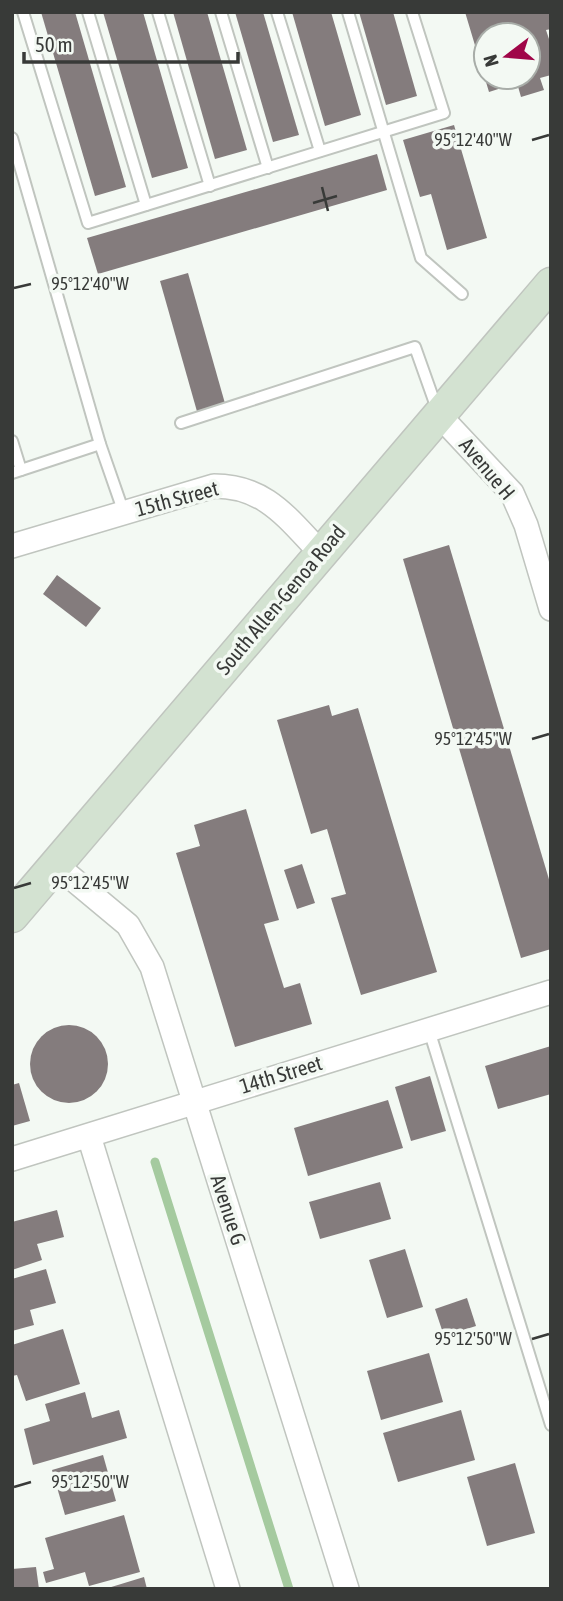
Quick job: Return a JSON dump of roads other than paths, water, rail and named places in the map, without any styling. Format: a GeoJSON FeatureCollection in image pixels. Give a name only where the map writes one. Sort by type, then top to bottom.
{"type":"FeatureCollection","features":[{"type":"Feature","properties":{"kind":"main road","name":"South Allen-Genoa Road"},"geometry":{"type":"LineString","coordinates":[[12,916],[551,284]]}},
{"type":"Feature","properties":{"kind":"street","name":"Avenue H"},"geometry":{"type":"LineString","coordinates":[[439,415],[512,493],[526,525],[551,609]]}},
{"type":"Feature","properties":{"kind":"street","name":"15th Street"},"geometry":{"type":"LineString","coordinates":[[12,547],[214,486],[239,486],[281,511],[321,553]]}},
{"type":"Feature","properties":{"kind":"street","name":"Avenue G"},"geometry":{"type":"LineString","coordinates":[[56,865],[128,925],[152,967],[347,1589]]}},
{"type":"Feature","properties":{"kind":"street","name":"14th Street"},"geometry":{"type":"LineString","coordinates":[[12,1160],[551,992]]}},
{"type":"Feature","properties":{"kind":"street"},"geometry":{"type":"LineString","coordinates":[[89,1136],[228,1589]]}},
{"type":"Feature","properties":{"kind":"lane"},"geometry":{"type":"LineString","coordinates":[[23,12],[89,223],[444,113],[412,12]]}},
{"type":"Feature","properties":{"kind":"lane"},"geometry":{"type":"LineString","coordinates":[[88,12],[146,205]]}},
{"type":"Feature","properties":{"kind":"lane"},"geometry":{"type":"LineString","coordinates":[[158,12],[210,186]]}},
{"type":"Feature","properties":{"kind":"lane"},"geometry":{"type":"LineString","coordinates":[[221,12],[268,167]]}},
{"type":"Feature","properties":{"kind":"lane"},"geometry":{"type":"LineString","coordinates":[[277,12],[320,151]]}},
{"type":"Feature","properties":{"kind":"lane"},"geometry":{"type":"LineString","coordinates":[[348,12],[421,258],[462,294]]}},
{"type":"Feature","properties":{"kind":"lane"},"geometry":{"type":"LineString","coordinates":[[12,138],[100,444],[124,513]]}},
{"type":"Feature","properties":{"kind":"lane"},"geometry":{"type":"LineString","coordinates":[[181,423],[415,347],[439,415]]}},
{"type":"Feature","properties":{"kind":"lane"},"geometry":{"type":"LineString","coordinates":[[12,442],[17,472],[100,444]]}},
{"type":"Feature","properties":{"kind":"lane"},"geometry":{"type":"LineString","coordinates":[[429,1030],[551,1425]]}},
{"type":"Feature","properties":{"kind":"waterway"},"geometry":{"type":"LineString","coordinates":[[155,1162],[289,1589]]}}]}
